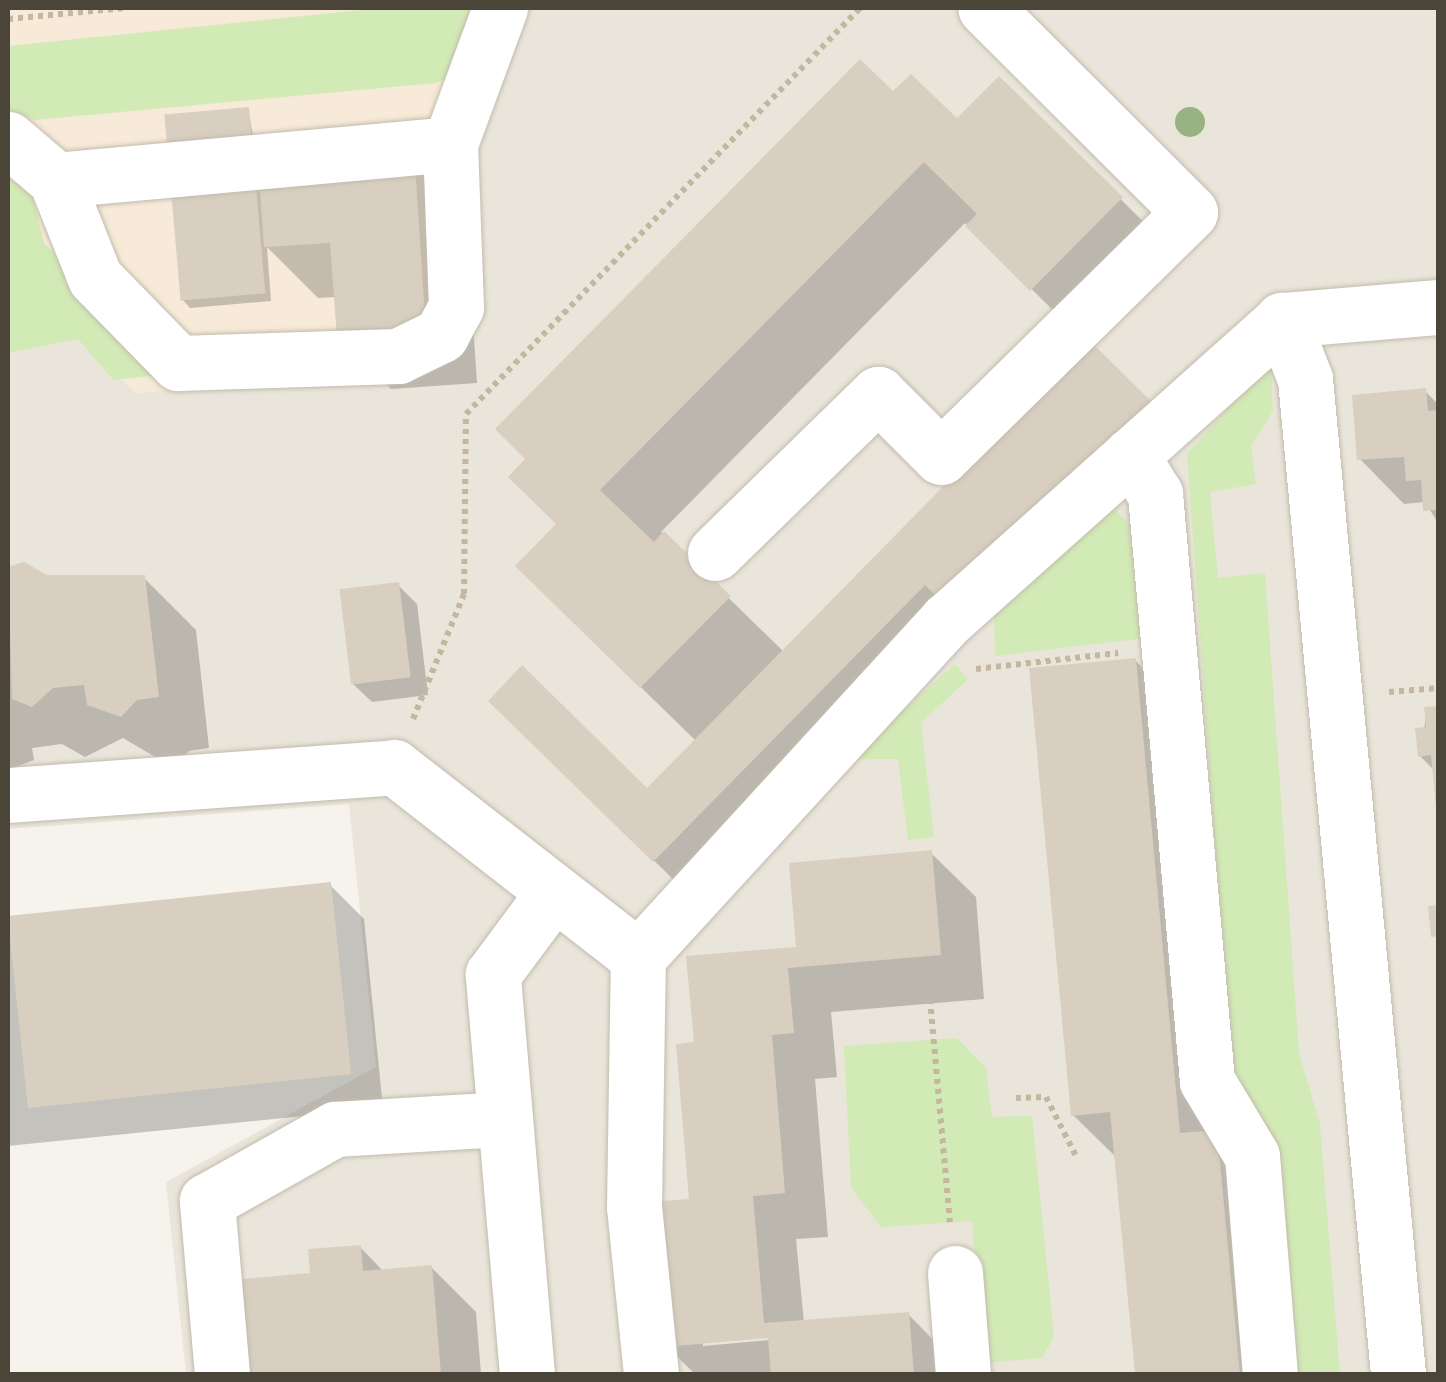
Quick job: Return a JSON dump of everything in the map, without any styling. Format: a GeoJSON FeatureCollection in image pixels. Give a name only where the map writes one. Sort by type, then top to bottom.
{"type":"FeatureCollection","features":[{"type":"Feature","properties":{"kind":"lane"},"geometry":{"type":"LineString","coordinates":[[8,138],[56,180],[94,278],[178,362],[398,356],[441,336],[456,307],[450,144],[500,8]]}},
{"type":"Feature","properties":{"kind":"lane"},"geometry":{"type":"LineString","coordinates":[[716,553],[878,394],[941,457],[1190,212],[985,8]]}},
{"type":"Feature","properties":{"kind":"lane"},"geometry":{"type":"LineString","coordinates":[[56,180],[450,144]]}},
{"type":"Feature","properties":{"kind":"lane"},"geometry":{"type":"LineString","coordinates":[[651,1374],[634,1207],[638,957],[947,620],[1282,320],[1438,307]]}},
{"type":"Feature","properties":{"kind":"lane"},"geometry":{"type":"LineString","coordinates":[[1282,320],[1305,379],[1398,1374]]}},
{"type":"Feature","properties":{"kind":"lane"},"geometry":{"type":"LineString","coordinates":[[1131,455],[1155,494],[1207,1081],[1252,1156],[1270,1374]]}},
{"type":"Feature","properties":{"kind":"lane"},"geometry":{"type":"LineString","coordinates":[[8,795],[394,767],[638,957]]}},
{"type":"Feature","properties":{"kind":"lane"},"geometry":{"type":"LineString","coordinates":[[526,1374],[494,974],[554,892]]}},
{"type":"Feature","properties":{"kind":"lane"},"geometry":{"type":"LineString","coordinates":[[222,1374],[207,1201],[335,1129],[505,1119]]}},
{"type":"Feature","properties":{"kind":"lane"},"geometry":{"type":"LineString","coordinates":[[954,1273],[963,1374]]}},
{"type":"Feature","properties":{"kind":"path"},"geometry":{"type":"LineString","coordinates":[[8,19],[124,8]]}},
{"type":"Feature","properties":{"kind":"path"},"geometry":{"type":"LineString","coordinates":[[394,767],[464,594],[466,414],[860,8]]}},
{"type":"Feature","properties":{"kind":"path"},"geometry":{"type":"LineString","coordinates":[[974,669],[1169,647]]}},
{"type":"Feature","properties":{"kind":"path"},"geometry":{"type":"LineString","coordinates":[[930,999],[954,1273]]}},
{"type":"Feature","properties":{"kind":"path"},"geometry":{"type":"LineString","coordinates":[[1016,1098],[1046,1097],[1076,1156]]}},
{"type":"Feature","properties":{"kind":"shaded area"},"geometry":{"type":"Polygon","coordinates":[[[8,8],[522,8],[474,129],[424,372],[136,393],[78,339],[8,353],[8,8]]]}},
{"type":"Feature","properties":{"kind":"shaded area"},"geometry":{"type":"Polygon","coordinates":[[[522,8],[1438,8],[1438,1374],[186,1374],[166,1182],[376,1067],[349,804],[8,829],[8,353],[78,338],[113,380],[474,129],[522,8]]]}},
{"type":"Feature","properties":{"kind":"green space"},"geometry":{"type":"Polygon","coordinates":[[[381,8],[486,8],[452,76],[436,83],[35,120],[8,109],[8,46],[381,8]]]}},
{"type":"Feature","properties":{"kind":"green space"},"geometry":{"type":"Polygon","coordinates":[[[8,170],[31,190],[44,243],[170,374],[113,380],[78,339],[8,353],[8,170]]]}},
{"type":"Feature","properties":{"kind":"green space"},"geometry":{"type":"Polygon","coordinates":[[[1271,361],[1273,411],[1251,446],[1256,484],[1210,492],[1218,578],[1265,573],[1299,1052],[1320,1124],[1340,1374],[1293,1374],[1277,1156],[1231,1065],[1187,454],[1271,361]]]}},
{"type":"Feature","properties":{"kind":"green space"},"geometry":{"type":"Polygon","coordinates":[[[1116,511],[1129,523],[1146,638],[995,656],[994,615],[1098,514],[1116,511]]]}},
{"type":"Feature","properties":{"kind":"green space"},"geometry":{"type":"Polygon","coordinates":[[[955,664],[968,679],[921,723],[934,837],[908,840],[898,759],[850,759],[955,664]]]}},
{"type":"Feature","properties":{"kind":"green space"},"geometry":{"type":"Polygon","coordinates":[[[957,1038],[986,1068],[992,1117],[1032,1116],[1054,1337],[1042,1358],[984,1363],[972,1221],[881,1227],[851,1188],[844,1046],[957,1038]]]}},
{"type":"Feature","properties":{"kind":"building"},"geometry":{"type":"Polygon","coordinates":[[[860,59],[893,91],[911,74],[957,118],[999,76],[1123,197],[1030,291],[965,226],[977,214],[924,162],[600,490],[654,542],[664,531],[731,596],[640,688],[515,566],[556,524],[508,477],[525,459],[495,429],[860,59]]]}},
{"type":"Feature","properties":{"kind":"building"},"geometry":{"type":"Polygon","coordinates":[[[249,107],[265,293],[181,301],[164,114],[249,107]]]}},
{"type":"Feature","properties":{"kind":"building"},"geometry":{"type":"Polygon","coordinates":[[[415,164],[426,332],[337,338],[330,243],[264,247],[259,175],[415,164]]]}},
{"type":"Feature","properties":{"kind":"building"},"geometry":{"type":"Polygon","coordinates":[[[1088,339],[1151,401],[947,607],[925,585],[653,862],[488,701],[522,665],[647,788],[1088,339]]]}},
{"type":"Feature","properties":{"kind":"building"},"geometry":{"type":"Polygon","coordinates":[[[1426,388],[1428,411],[1438,410],[1438,510],[1423,511],[1421,480],[1406,481],[1404,457],[1357,460],[1352,395],[1426,388]]]}},
{"type":"Feature","properties":{"kind":"building"},"geometry":{"type":"Polygon","coordinates":[[[24,562],[47,575],[145,575],[159,697],[137,700],[121,717],[87,705],[84,685],[53,688],[32,707],[12,699],[8,567],[24,562]]]}},
{"type":"Feature","properties":{"kind":"building"},"geometry":{"type":"Polygon","coordinates":[[[399,582],[411,677],[351,685],[339,589],[399,582]]]}},
{"type":"Feature","properties":{"kind":"building"},"geometry":{"type":"Polygon","coordinates":[[[1136,658],[1180,1133],[1217,1130],[1240,1374],[1135,1374],[1110,1112],[1071,1116],[1029,668],[1136,658]]]}},
{"type":"Feature","properties":{"kind":"building"},"geometry":{"type":"Polygon","coordinates":[[[1438,706],[1436,808],[1431,755],[1418,757],[1415,728],[1426,727],[1424,707],[1438,706]]]}},
{"type":"Feature","properties":{"kind":"building"},"geometry":{"type":"Polygon","coordinates":[[[932,850],[941,955],[788,968],[794,1033],[772,1035],[785,1193],[753,1196],[764,1323],[909,1312],[914,1374],[771,1374],[768,1338],[664,1347],[651,1202],[689,1199],[676,1044],[694,1042],[686,956],[796,947],[789,863],[932,850]]]}},
{"type":"Feature","properties":{"kind":"building"},"geometry":{"type":"Polygon","coordinates":[[[331,882],[351,1074],[28,1108],[8,916],[331,882]]]}},
{"type":"Feature","properties":{"kind":"building"},"geometry":{"type":"Polygon","coordinates":[[[1438,905],[1438,936],[1431,937],[1428,906],[1438,905]]]}},
{"type":"Feature","properties":{"kind":"building"},"geometry":{"type":"Polygon","coordinates":[[[361,1245],[363,1271],[432,1265],[441,1374],[238,1374],[230,1280],[310,1273],[308,1249],[361,1245]]]}}]}
